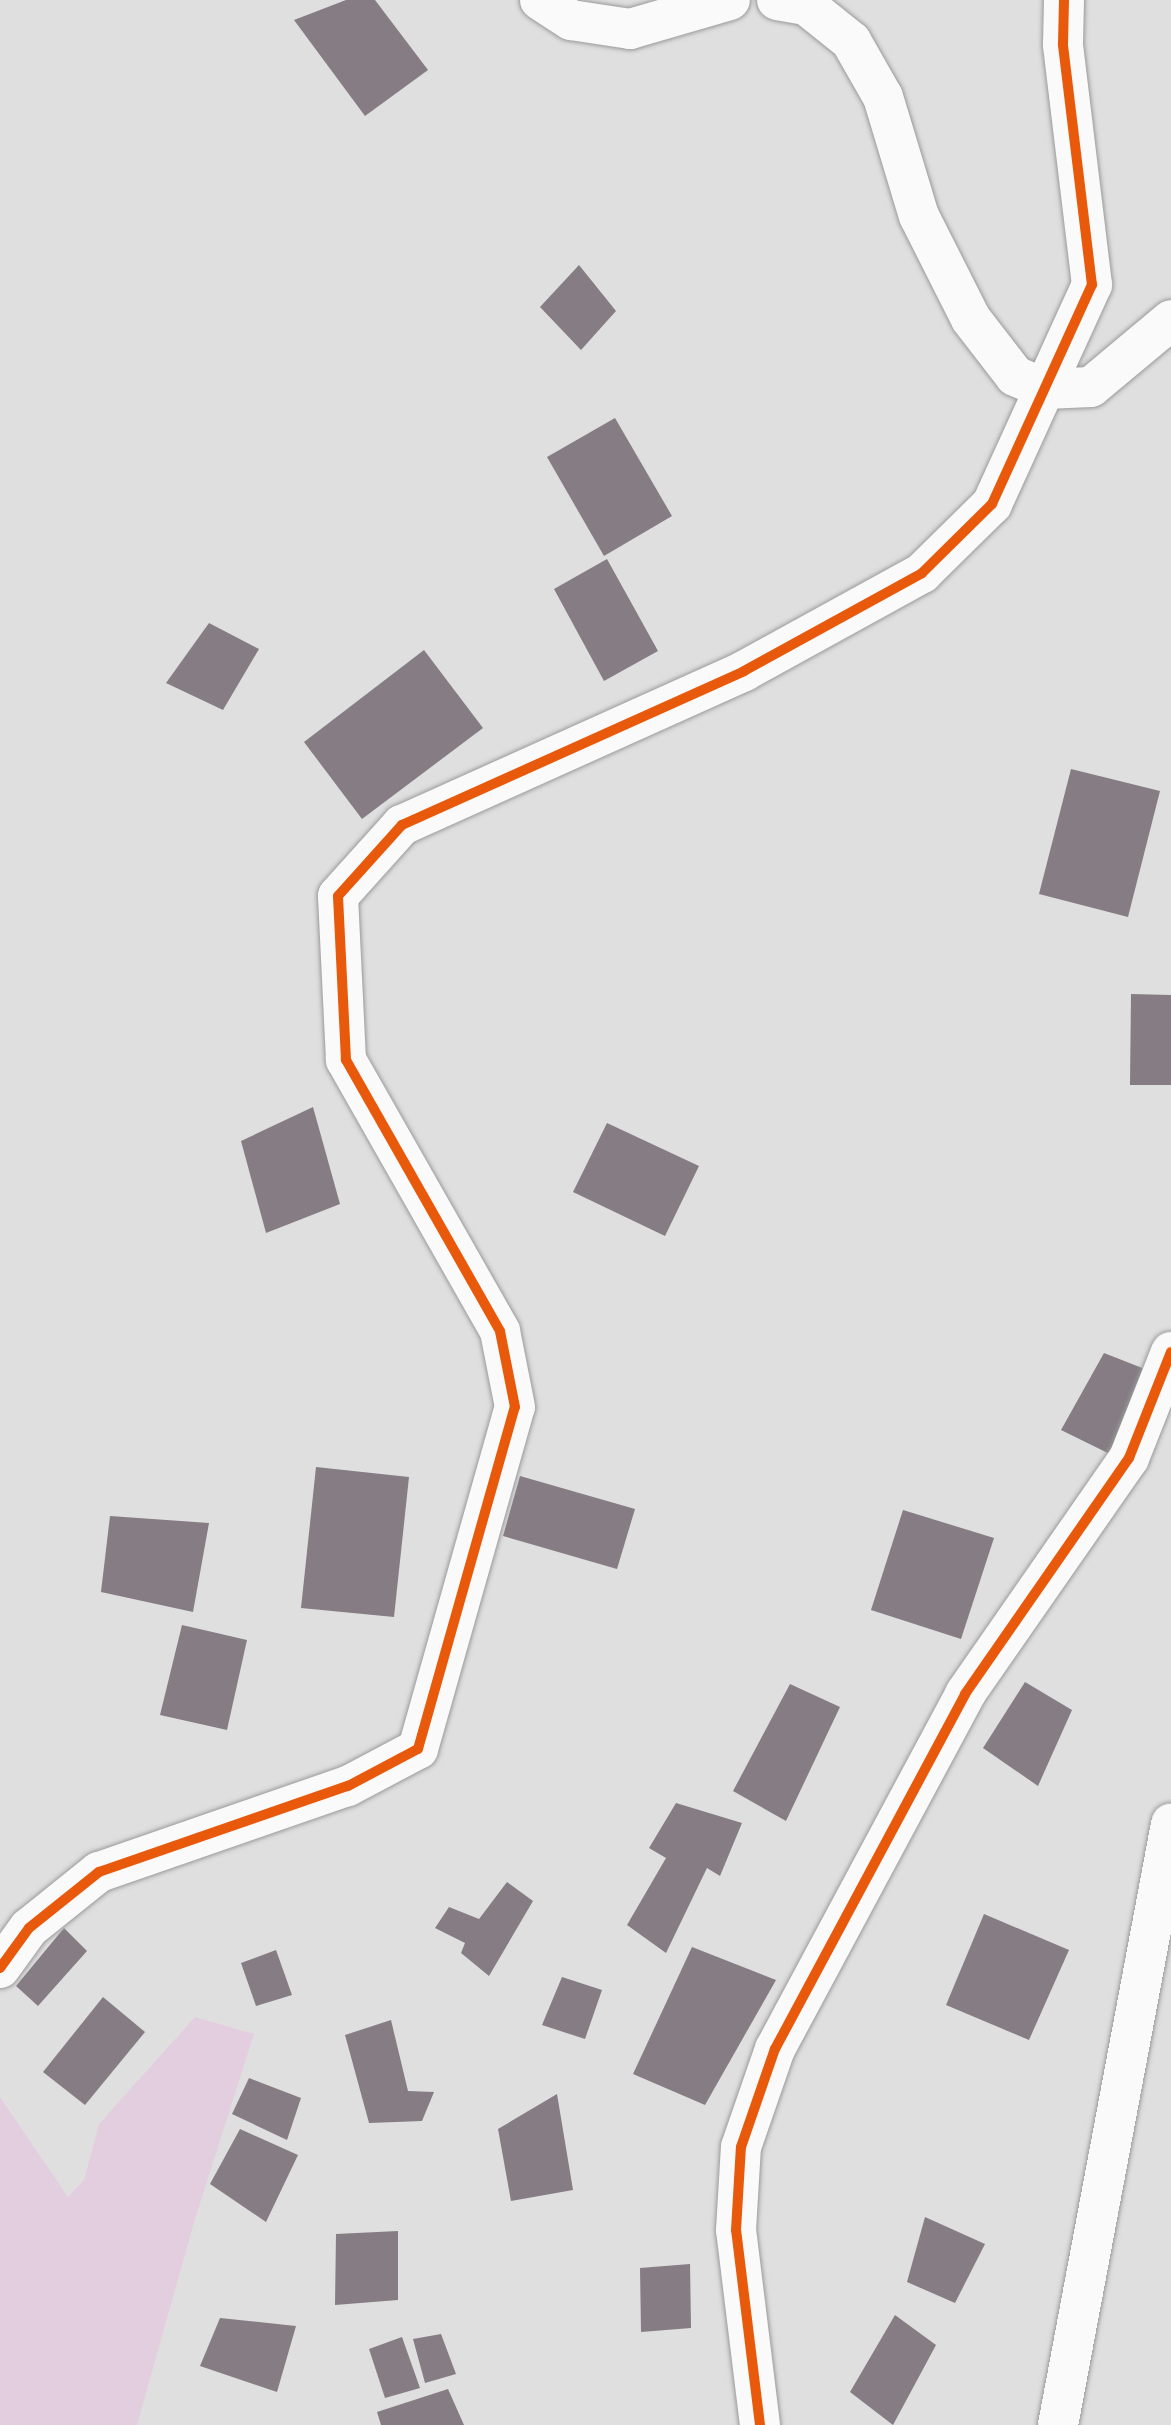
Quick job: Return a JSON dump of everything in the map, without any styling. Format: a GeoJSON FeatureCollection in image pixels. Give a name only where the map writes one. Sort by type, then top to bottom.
{"type":"FeatureCollection","features":[{"type":"Feature","properties":{"kind":"street"},"geometry":{"type":"LineString","coordinates":[[540,0],[571,20],[630,29],[730,0]]}},
{"type":"Feature","properties":{"kind":"street"},"geometry":{"type":"LineString","coordinates":[[777,0],[806,5],[851,41],[883,97],[919,216],[971,319],[1015,376],[1045,389],[1091,387],[1171,320]]}},
{"type":"Feature","properties":{"kind":"street"},"geometry":{"type":"LineString","coordinates":[[0,1968],[29,1928],[99,1872],[348,1786],[418,1749],[515,1407],[500,1331],[346,1060],[338,896],[402,825],[744,671],[922,573],[992,504],[1092,285],[1063,44],[1064,0]]}},
{"type":"Feature","properties":{"kind":"street"},"geometry":{"type":"LineString","coordinates":[[760,2425],[736,2230],[741,2147],[775,2049],[965,1694],[1129,1458],[1171,1352]]}},
{"type":"Feature","properties":{"kind":"street"},"geometry":{"type":"LineString","coordinates":[[1058,2425],[1171,1824]]}},
{"type":"Feature","properties":{"kind":"shaded area"},"geometry":{"type":"Polygon","coordinates":[[[195,2017],[254,2034],[195,2219],[137,2425],[0,2425],[0,2097],[68,2197],[84,2180],[99,2124],[195,2017]]]}},
{"type":"Feature","properties":{"kind":"building"},"geometry":{"type":"Polygon","coordinates":[[[346,0],[375,0],[428,70],[365,116],[294,20],[346,0]]]}},
{"type":"Feature","properties":{"kind":"building"},"geometry":{"type":"Polygon","coordinates":[[[579,265],[616,311],[581,350],[540,307],[579,265]]]}},
{"type":"Feature","properties":{"kind":"building"},"geometry":{"type":"Polygon","coordinates":[[[615,418],[672,516],[604,556],[547,457],[615,418]]]}},
{"type":"Feature","properties":{"kind":"building"},"geometry":{"type":"Polygon","coordinates":[[[607,559],[658,651],[604,681],[554,589],[607,559]]]}},
{"type":"Feature","properties":{"kind":"building"},"geometry":{"type":"Polygon","coordinates":[[[209,623],[259,649],[223,710],[166,683],[209,623]]]}},
{"type":"Feature","properties":{"kind":"building"},"geometry":{"type":"Polygon","coordinates":[[[424,650],[483,728],[362,819],[304,742],[424,650]]]}},
{"type":"Feature","properties":{"kind":"building"},"geometry":{"type":"Polygon","coordinates":[[[1071,769],[1160,791],[1128,917],[1039,894],[1071,769]]]}},
{"type":"Feature","properties":{"kind":"building"},"geometry":{"type":"Polygon","coordinates":[[[1131,994],[1171,995],[1171,1085],[1130,1085],[1131,994]]]}},
{"type":"Feature","properties":{"kind":"building"},"geometry":{"type":"Polygon","coordinates":[[[313,1107],[340,1204],[266,1233],[241,1141],[313,1107]]]}},
{"type":"Feature","properties":{"kind":"building"},"geometry":{"type":"Polygon","coordinates":[[[607,1123],[699,1166],[665,1236],[573,1192],[607,1123]]]}},
{"type":"Feature","properties":{"kind":"building"},"geometry":{"type":"Polygon","coordinates":[[[1104,1353],[1160,1375],[1118,1458],[1061,1430],[1104,1353]]]}},
{"type":"Feature","properties":{"kind":"building"},"geometry":{"type":"Polygon","coordinates":[[[316,1467],[409,1477],[394,1617],[301,1608],[316,1467]]]}},
{"type":"Feature","properties":{"kind":"building"},"geometry":{"type":"Polygon","coordinates":[[[520,1476],[635,1509],[617,1569],[503,1536],[520,1476]]]}},
{"type":"Feature","properties":{"kind":"building"},"geometry":{"type":"Polygon","coordinates":[[[903,1510],[994,1538],[961,1639],[871,1610],[903,1510]]]}},
{"type":"Feature","properties":{"kind":"building"},"geometry":{"type":"Polygon","coordinates":[[[110,1516],[209,1523],[193,1612],[101,1592],[110,1516]]]}},
{"type":"Feature","properties":{"kind":"building"},"geometry":{"type":"Polygon","coordinates":[[[182,1625],[247,1640],[227,1730],[160,1715],[182,1625]]]}},
{"type":"Feature","properties":{"kind":"building"},"geometry":{"type":"Polygon","coordinates":[[[1025,1682],[1072,1710],[1038,1786],[983,1748],[1025,1682]]]}},
{"type":"Feature","properties":{"kind":"building"},"geometry":{"type":"Polygon","coordinates":[[[790,1684],[840,1707],[786,1821],[733,1791],[790,1684]]]}},
{"type":"Feature","properties":{"kind":"building"},"geometry":{"type":"Polygon","coordinates":[[[676,1803],[742,1823],[720,1876],[707,1868],[666,1953],[627,1925],[666,1858],[649,1848],[676,1803]]]}},
{"type":"Feature","properties":{"kind":"building"},"geometry":{"type":"Polygon","coordinates":[[[507,1882],[533,1901],[489,1976],[461,1953],[465,1943],[435,1928],[449,1907],[479,1919],[507,1882]]]}},
{"type":"Feature","properties":{"kind":"building"},"geometry":{"type":"Polygon","coordinates":[[[984,1914],[1069,1950],[1029,2040],[946,2005],[984,1914]]]}},
{"type":"Feature","properties":{"kind":"building"},"geometry":{"type":"Polygon","coordinates":[[[64,1928],[87,1951],[38,2006],[16,1986],[64,1928]]]}},
{"type":"Feature","properties":{"kind":"building"},"geometry":{"type":"Polygon","coordinates":[[[692,1947],[776,1980],[705,2105],[633,2074],[692,1947]]]}},
{"type":"Feature","properties":{"kind":"building"},"geometry":{"type":"Polygon","coordinates":[[[276,1950],[292,1995],[256,2006],[241,1963],[276,1950]]]}},
{"type":"Feature","properties":{"kind":"building"},"geometry":{"type":"Polygon","coordinates":[[[562,1977],[602,1990],[585,2039],[542,2025],[562,1977]]]}},
{"type":"Feature","properties":{"kind":"building"},"geometry":{"type":"Polygon","coordinates":[[[103,1997],[145,2032],[85,2105],[43,2072],[103,1997]]]}},
{"type":"Feature","properties":{"kind":"building"},"geometry":{"type":"Polygon","coordinates":[[[391,2020],[408,2091],[434,2092],[422,2121],[369,2123],[345,2035],[391,2020]]]}},
{"type":"Feature","properties":{"kind":"building"},"geometry":{"type":"Polygon","coordinates":[[[249,2078],[301,2098],[287,2140],[232,2114],[249,2078]]]}},
{"type":"Feature","properties":{"kind":"building"},"geometry":{"type":"Polygon","coordinates":[[[557,2094],[573,2190],[511,2201],[498,2129],[557,2094]]]}},
{"type":"Feature","properties":{"kind":"building"},"geometry":{"type":"Polygon","coordinates":[[[240,2129],[298,2155],[266,2222],[210,2184],[240,2129]]]}},
{"type":"Feature","properties":{"kind":"building"},"geometry":{"type":"Polygon","coordinates":[[[925,2217],[985,2244],[955,2303],[907,2282],[925,2217]]]}},
{"type":"Feature","properties":{"kind":"building"},"geometry":{"type":"Polygon","coordinates":[[[398,2231],[398,2300],[335,2305],[336,2234],[398,2231]]]}},
{"type":"Feature","properties":{"kind":"building"},"geometry":{"type":"Polygon","coordinates":[[[690,2264],[691,2328],[641,2332],[640,2268],[690,2264]]]}},
{"type":"Feature","properties":{"kind":"building"},"geometry":{"type":"Polygon","coordinates":[[[895,2315],[936,2345],[893,2425],[850,2392],[895,2315]]]}},
{"type":"Feature","properties":{"kind":"building"},"geometry":{"type":"Polygon","coordinates":[[[220,2318],[296,2326],[277,2392],[200,2366],[220,2318]]]}},
{"type":"Feature","properties":{"kind":"building"},"geometry":{"type":"Polygon","coordinates":[[[441,2334],[456,2374],[425,2383],[413,2339],[441,2334]]]}},
{"type":"Feature","properties":{"kind":"building"},"geometry":{"type":"Polygon","coordinates":[[[402,2337],[420,2388],[385,2398],[369,2349],[402,2337]]]}},
{"type":"Feature","properties":{"kind":"building"},"geometry":{"type":"Polygon","coordinates":[[[448,2389],[464,2425],[381,2425],[377,2412],[448,2389]]]}},
{"type":"Feature","properties":{"kind":"cycle path"},"geometry":{"type":"LineString","coordinates":[[0,1968],[29,1928],[99,1872],[348,1786],[418,1749],[515,1407],[500,1331],[346,1060],[338,896],[402,825],[744,671],[922,573],[992,504],[1092,285],[1063,44],[1064,0]]}},
{"type":"Feature","properties":{"kind":"cycle path"},"geometry":{"type":"LineString","coordinates":[[760,2425],[736,2230],[741,2147],[775,2049],[965,1694],[1129,1458],[1171,1352]]}}]}
